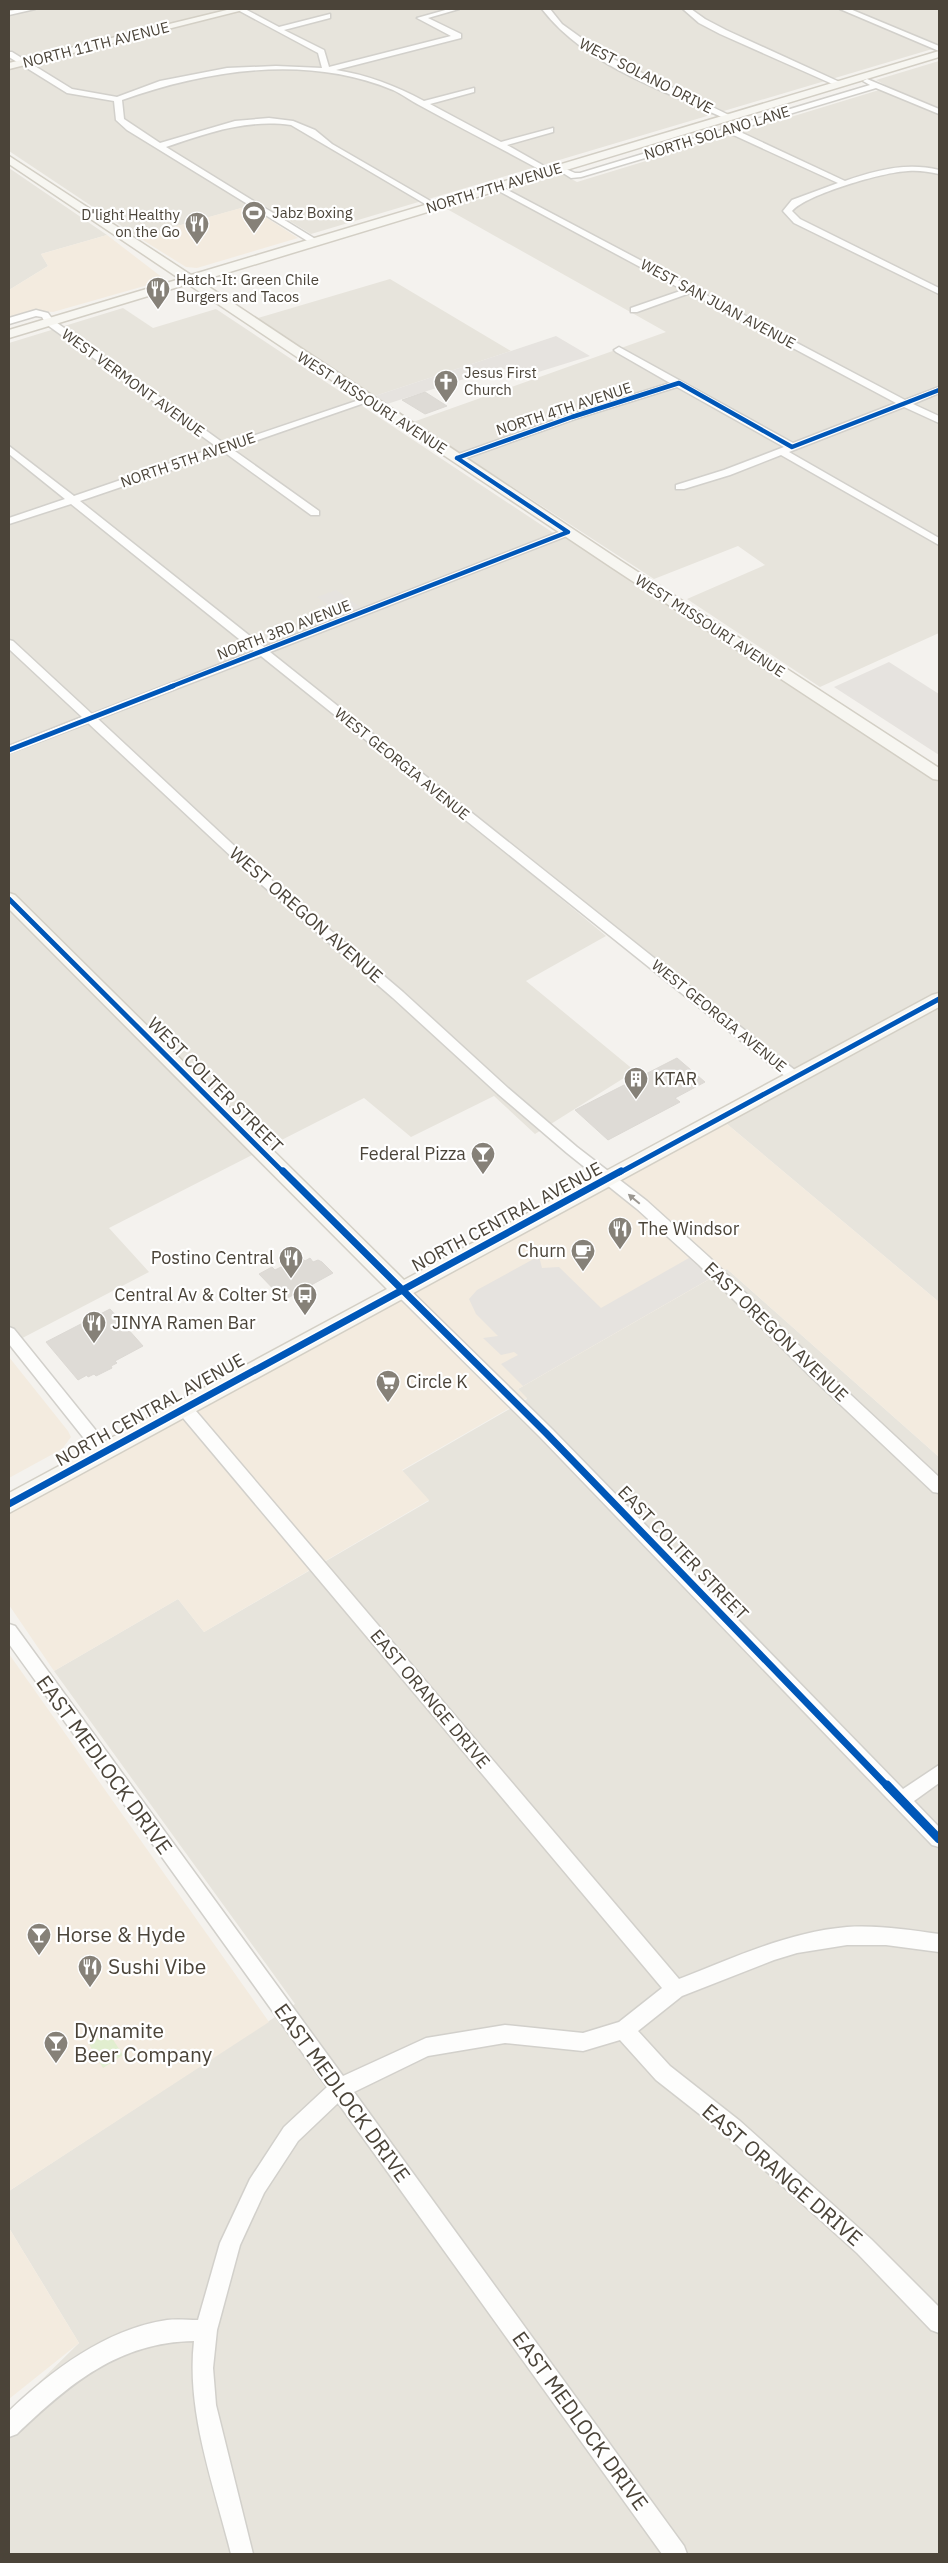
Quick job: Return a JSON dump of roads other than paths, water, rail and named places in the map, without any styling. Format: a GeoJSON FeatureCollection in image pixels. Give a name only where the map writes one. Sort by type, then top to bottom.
{"type":"FeatureCollection","features":[{"type":"Feature","properties":{"kind":"main road","name":"NORTH 11TH AVENUE"},"geometry":{"type":"LineString","coordinates":[[9,66],[241,9]]}},
{"type":"Feature","properties":{"kind":"main road","name":"NORTH 7TH AVENUE"},"geometry":{"type":"LineString","coordinates":[[9,334],[939,54]]}},
{"type":"Feature","properties":{"kind":"main road","name":"WEST MISSOURI AVENUE"},"geometry":{"type":"LineString","coordinates":[[9,159],[188,281],[939,775]]}},
{"type":"Feature","properties":{"kind":"main road","name":"WEST COLTER STREET"},"geometry":{"type":"LineString","coordinates":[[9,899],[402,1291]]}},
{"type":"Feature","properties":{"kind":"main road","name":"NORTH CENTRAL AVENUE"},"geometry":{"type":"LineString","coordinates":[[9,1504],[939,999]]}},
{"type":"Feature","properties":{"kind":"street"},"geometry":{"type":"LineString","coordinates":[[9,13],[31,9]]}},
{"type":"Feature","properties":{"kind":"street"},"geometry":{"type":"LineString","coordinates":[[241,9],[321,52],[325,60],[326,70]]}},
{"type":"Feature","properties":{"kind":"street"},"geometry":{"type":"LineString","coordinates":[[9,54],[70,91],[118,99],[163,83],[227,70],[276,68],[326,70],[458,36],[421,18],[456,9]]}},
{"type":"Feature","properties":{"kind":"street","name":"WEST SOLANO DRIVE"},"geometry":{"type":"LineString","coordinates":[[546,9],[553,20],[585,47],[729,117]]}},
{"type":"Feature","properties":{"kind":"street"},"geometry":{"type":"LineString","coordinates":[[687,9],[702,21],[723,32],[840,84]]}},
{"type":"Feature","properties":{"kind":"street"},"geometry":{"type":"LineString","coordinates":[[845,9],[939,49]]}},
{"type":"Feature","properties":{"kind":"street"},"geometry":{"type":"LineString","coordinates":[[278,29],[327,16]]}},
{"type":"Feature","properties":{"kind":"street","name":"NORTH SOLANO LANE"},"geometry":{"type":"LineString","coordinates":[[326,70],[382,84],[499,145],[554,170],[574,176],[877,85]]}},
{"type":"Feature","properties":{"kind":"street"},"geometry":{"type":"LineString","coordinates":[[860,78],[939,112]]}},
{"type":"Feature","properties":{"kind":"street"},"geometry":{"type":"LineString","coordinates":[[422,104],[471,90]]}},
{"type":"Feature","properties":{"kind":"street"},"geometry":{"type":"LineString","coordinates":[[118,99],[120,120],[158,146],[314,242]]}},
{"type":"Feature","properties":{"kind":"street"},"geometry":{"type":"LineString","coordinates":[[158,146],[235,123],[269,120],[304,127],[329,146],[435,206]]}},
{"type":"Feature","properties":{"kind":"street"},"geometry":{"type":"LineString","coordinates":[[713,122],[846,184]]}},
{"type":"Feature","properties":{"kind":"street"},"geometry":{"type":"LineString","coordinates":[[499,145],[550,130]]}},
{"type":"Feature","properties":{"kind":"street"},"geometry":{"type":"LineString","coordinates":[[939,172],[926,168],[894,169],[795,202],[787,211],[798,221],[939,291]]}},
{"type":"Feature","properties":{"kind":"street","name":"WEST SAN JUAN AVENUE"},"geometry":{"type":"LineString","coordinates":[[498,187],[939,420]]}},
{"type":"Feature","properties":{"kind":"street"},"geometry":{"type":"LineString","coordinates":[[634,310],[692,290]]}},
{"type":"Feature","properties":{"kind":"street"},"geometry":{"type":"LineString","coordinates":[[9,321],[40,313],[48,317],[49,322]]}},
{"type":"Feature","properties":{"kind":"street","name":"WEST VERMONT AVENUE"},"geometry":{"type":"LineString","coordinates":[[49,322],[315,513]]}},
{"type":"Feature","properties":{"kind":"street"},"geometry":{"type":"LineString","coordinates":[[620,350],[792,447]]}},
{"type":"Feature","properties":{"kind":"street","name":"NORTH 4TH AVENUE"},"geometry":{"type":"LineString","coordinates":[[457,458],[563,420],[679,383]]}},
{"type":"Feature","properties":{"kind":"street"},"geometry":{"type":"LineString","coordinates":[[680,488],[939,390]]}},
{"type":"Feature","properties":{"kind":"street","name":"NORTH 5TH AVENUE"},"geometry":{"type":"LineString","coordinates":[[9,521],[368,400]]}},
{"type":"Feature","properties":{"kind":"street","name":"WEST GEORGIA AVENUE"},"geometry":{"type":"LineString","coordinates":[[9,449],[796,1078]]}},
{"type":"Feature","properties":{"kind":"street"},"geometry":{"type":"LineString","coordinates":[[781,451],[939,542]]}},
{"type":"Feature","properties":{"kind":"street","name":"NORTH 3RD AVENUE"},"geometry":{"type":"LineString","coordinates":[[9,750],[568,532]]}},
{"type":"Feature","properties":{"kind":"street","name":"WEST OREGON AVENUE"},"geometry":{"type":"LineString","coordinates":[[9,643],[266,882],[398,996],[510,1097],[609,1179]]}},
{"type":"Feature","properties":{"kind":"street","name":"EAST OREGON AVENUE"},"geometry":{"type":"LineString","coordinates":[[609,1179],[642,1205],[722,1278],[816,1372],[939,1487]]}},
{"type":"Feature","properties":{"kind":"street","name":"EAST COLTER STREET"},"geometry":{"type":"LineString","coordinates":[[402,1291],[546,1433],[939,1839]]}},
{"type":"Feature","properties":{"kind":"street"},"geometry":{"type":"LineString","coordinates":[[9,1333],[104,1452]]}},
{"type":"Feature","properties":{"kind":"street","name":"EAST ORANGE DRIVE"},"geometry":{"type":"LineString","coordinates":[[184,1408],[642,1948],[675,1990]]}},
{"type":"Feature","properties":{"kind":"street","name":"EAST MEDLOCK DRIVE"},"geometry":{"type":"LineString","coordinates":[[9,1631],[676,2554]]}},
{"type":"Feature","properties":{"kind":"street"},"geometry":{"type":"LineString","coordinates":[[902,1800],[939,1773]]}},
{"type":"Feature","properties":{"kind":"street"},"geometry":{"type":"LineString","coordinates":[[242,2554],[205,2405],[202,2368],[206,2330],[230,2243],[257,2186],[292,2134],[340,2088],[426,2047],[505,2034],[583,2042],[624,2030],[675,1990],[772,1951],[797,1944],[847,1936],[886,1936],[939,1943]]}},
{"type":"Feature","properties":{"kind":"street","name":"EAST ORANGE DRIVE"},"geometry":{"type":"LineString","coordinates":[[624,2030],[663,2073],[733,2128],[793,2180],[864,2246],[939,2322]]}},
{"type":"Feature","properties":{"kind":"street"},"geometry":{"type":"LineString","coordinates":[[9,2426],[44,2392],[84,2364],[115,2346],[167,2332],[206,2330]]}},
{"type":"Feature","properties":{"kind":"place","name":"Jabz Boxing"},"geometry":{"type":"Point","coordinates":[254,234]}},
{"type":"Feature","properties":{"kind":"place","name":"D'light Healthy on the Go"},"geometry":{"type":"Point","coordinates":[197,245]}},
{"type":"Feature","properties":{"kind":"place","name":"Hatch-It: Green Chile Burgers and Tacos"},"geometry":{"type":"Point","coordinates":[158,310]}},
{"type":"Feature","properties":{"kind":"place","name":"Jesus First Church"},"geometry":{"type":"Point","coordinates":[446,403]}},
{"type":"Feature","properties":{"kind":"place","name":"KTAR"},"geometry":{"type":"Point","coordinates":[636,1100]}},
{"type":"Feature","properties":{"kind":"place","name":"Federal Pizza"},"geometry":{"type":"Point","coordinates":[483,1175]}},
{"type":"Feature","properties":{"kind":"place","name":"The Windsor"},"geometry":{"type":"Point","coordinates":[620,1250]}},
{"type":"Feature","properties":{"kind":"place","name":"Churn"},"geometry":{"type":"Point","coordinates":[583,1272]}},
{"type":"Feature","properties":{"kind":"place","name":"Postino Central"},"geometry":{"type":"Point","coordinates":[291,1279]}},
{"type":"Feature","properties":{"kind":"place","name":"Central Av & Colter St"},"geometry":{"type":"Point","coordinates":[305,1316]}},
{"type":"Feature","properties":{"kind":"place","name":"JINYA Ramen Bar"},"geometry":{"type":"Point","coordinates":[94,1344]}},
{"type":"Feature","properties":{"kind":"place","name":"Circle K"},"geometry":{"type":"Point","coordinates":[388,1403]}},
{"type":"Feature","properties":{"kind":"place","name":"Horse & Hyde"},"geometry":{"type":"Point","coordinates":[39,1956]}},
{"type":"Feature","properties":{"kind":"place","name":"Sushi Vibe"},"geometry":{"type":"Point","coordinates":[90,1988]}},
{"type":"Feature","properties":{"kind":"place","name":"Dynamite Beer Company"},"geometry":{"type":"Point","coordinates":[56,2064]}}]}
